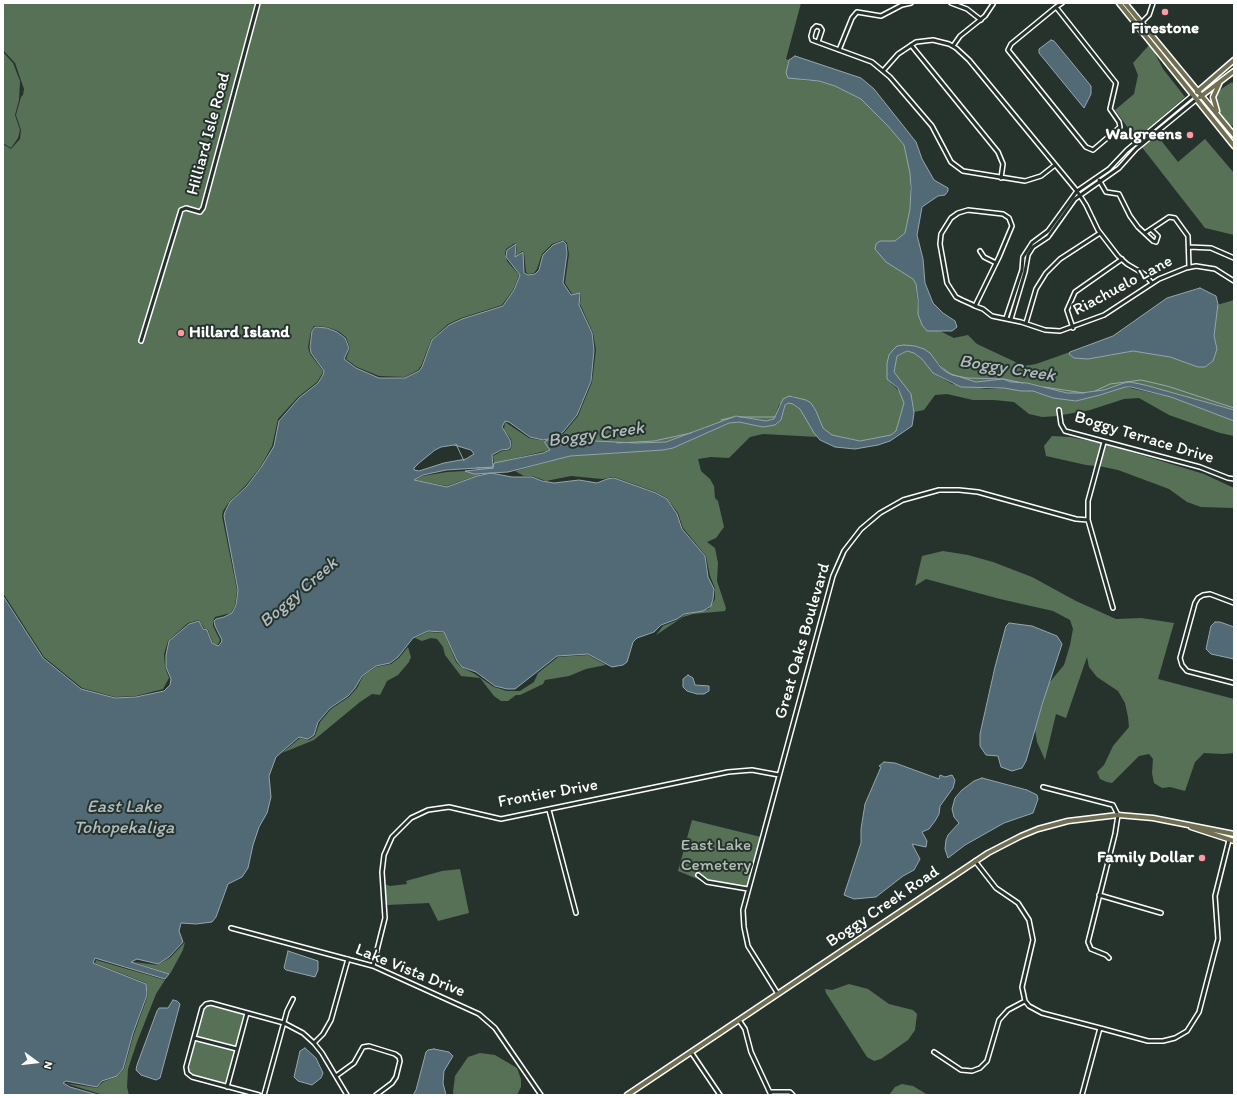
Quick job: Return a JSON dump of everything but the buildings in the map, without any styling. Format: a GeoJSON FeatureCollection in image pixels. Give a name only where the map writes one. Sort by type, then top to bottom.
{"type":"FeatureCollection","features":[{"type":"Feature","properties":{"kind":"main road"},"geometry":{"type":"LineString","coordinates":[[1119,3],[1234,146]]}},
{"type":"Feature","properties":{"kind":"main road"},"geometry":{"type":"LineString","coordinates":[[1125,3],[1234,135]]}},
{"type":"Feature","properties":{"kind":"main road"},"geometry":{"type":"LineString","coordinates":[[1133,20],[1140,23]]}},
{"type":"Feature","properties":{"kind":"main road"},"geometry":{"type":"LineString","coordinates":[[1143,33],[1150,34]]}},
{"type":"Feature","properties":{"kind":"main road"},"geometry":{"type":"LineString","coordinates":[[1193,95],[1234,60]]}},
{"type":"Feature","properties":{"kind":"main road"},"geometry":{"type":"LineString","coordinates":[[1197,100],[1234,71]]}},
{"type":"Feature","properties":{"kind":"main road"},"geometry":{"type":"LineString","coordinates":[[1220,119],[1214,107],[1213,97],[1214,91],[1222,81]]}},
{"type":"Feature","properties":{"kind":"main road","name":"Boggy Creek Road"},"geometry":{"type":"LineString","coordinates":[[627,1095],[975,861],[1003,844],[1038,829],[1076,819],[1118,815],[1142,816],[1234,835]]}},
{"type":"Feature","properties":{"kind":"main road","name":"Boggy Creek Road"},"geometry":{"type":"LineString","coordinates":[[1180,823],[1234,841]]}},
{"type":"Feature","properties":{"kind":"main road"},"geometry":{"type":"LineString","coordinates":[[1224,832],[1229,840],[1234,835]]}},
{"type":"Feature","properties":{"kind":"street","name":"Hilliard Isle Road"},"geometry":{"type":"LineString","coordinates":[[141,341],[181,210],[186,208],[200,212],[203,208],[258,3]]}},
{"type":"Feature","properties":{"kind":"street"},"geometry":{"type":"LineString","coordinates":[[839,50],[852,18],[857,11],[881,16],[902,5],[911,3]]}},
{"type":"Feature","properties":{"kind":"street"},"geometry":{"type":"LineString","coordinates":[[951,3],[967,9],[981,20]]}},
{"type":"Feature","properties":{"kind":"street"},"geometry":{"type":"LineString","coordinates":[[1056,7],[1116,83],[1110,109],[1120,122],[1120,127],[1093,150],[1086,148],[1008,51],[1011,44],[1056,7],[1062,3]]}},
{"type":"Feature","properties":{"kind":"street"},"geometry":{"type":"LineString","coordinates":[[1140,23],[1149,15],[1153,3]]}},
{"type":"Feature","properties":{"kind":"street"},"geometry":{"type":"LineString","coordinates":[[953,46],[960,36],[981,20],[993,4]]}},
{"type":"Feature","properties":{"kind":"street"},"geometry":{"type":"LineString","coordinates":[[818,42],[822,30],[820,27],[816,26],[813,28],[811,36],[812,40],[872,62],[883,71],[900,87],[932,126],[951,162],[957,168],[970,173],[1017,181],[1033,179],[1041,176],[1055,165]]}},
{"type":"Feature","properties":{"kind":"street"},"geometry":{"type":"LineString","coordinates":[[883,71],[898,54],[910,44],[934,40],[953,46],[969,60],[1077,191],[1100,233],[1122,259],[1144,274],[1152,283]]}},
{"type":"Feature","properties":{"kind":"street"},"geometry":{"type":"LineString","coordinates":[[910,44],[1001,158],[1002,168],[1000,178]]}},
{"type":"Feature","properties":{"kind":"street"},"geometry":{"type":"LineString","coordinates":[[1006,318],[1022,270],[1023,257],[1026,250],[1032,243],[1048,231],[1077,191],[1109,169],[1124,152],[1193,95]]}},
{"type":"Feature","properties":{"kind":"street"},"geometry":{"type":"LineString","coordinates":[[1011,319],[1025,272],[1028,255],[1034,247],[1048,237],[1075,199],[1119,168],[1129,156],[1197,100]]}},
{"type":"Feature","properties":{"kind":"street"},"geometry":{"type":"LineString","coordinates":[[979,136],[982,133]]}},
{"type":"Feature","properties":{"kind":"street"},"geometry":{"type":"LineString","coordinates":[[1124,152],[1129,156]]}},
{"type":"Feature","properties":{"kind":"street"},"geometry":{"type":"LineString","coordinates":[[1098,177],[1106,192],[1119,194],[1130,216],[1145,233],[1156,242],[1158,237],[1151,229]]}},
{"type":"Feature","properties":{"kind":"street","name":"Riachuelo Lane"},"geometry":{"type":"LineString","coordinates":[[996,263],[1011,230],[1011,222],[1006,216],[995,213],[968,210],[955,214],[946,222],[941,234],[940,244],[948,286],[956,297],[992,316],[1011,319],[1052,331],[1073,328],[1104,315],[1152,283],[1169,274],[1189,267],[1196,266],[1215,269],[1234,281]]}},
{"type":"Feature","properties":{"kind":"street"},"geometry":{"type":"LineString","coordinates":[[1145,233],[1169,217],[1172,217],[1186,233],[1189,247],[1189,267]]}},
{"type":"Feature","properties":{"kind":"street"},"geometry":{"type":"LineString","coordinates":[[1026,324],[1036,289],[1046,273],[1060,259],[1100,233]]}},
{"type":"Feature","properties":{"kind":"street"},"geometry":{"type":"LineString","coordinates":[[1189,247],[1211,248],[1227,253],[1234,258]]}},
{"type":"Feature","properties":{"kind":"street"},"geometry":{"type":"LineString","coordinates":[[975,306],[996,263],[984,256],[980,251]]}},
{"type":"Feature","properties":{"kind":"street"},"geometry":{"type":"LineString","coordinates":[[1073,328],[1067,310],[1075,292],[1122,259]]}},
{"type":"Feature","properties":{"kind":"street","name":"Boggy Terrace Drive"},"geometry":{"type":"LineString","coordinates":[[1059,410],[1061,424],[1065,431],[1200,467],[1234,479]]}},
{"type":"Feature","properties":{"kind":"street"},"geometry":{"type":"LineString","coordinates":[[1104,442],[1088,501],[1088,520],[1113,608]]}},
{"type":"Feature","properties":{"kind":"street","name":"Great Oaks Boulevard"},"geometry":{"type":"LineString","coordinates":[[778,994],[748,946],[744,927],[743,910],[833,576],[844,551],[870,520],[892,506],[915,495],[940,490],[959,490],[986,494],[1076,519],[1088,520]]}},
{"type":"Feature","properties":{"kind":"street"},"geometry":{"type":"LineString","coordinates":[[1234,603],[1210,594],[1204,594],[1198,598],[1195,603],[1180,658],[1187,671],[1234,683]]}},
{"type":"Feature","properties":{"kind":"street","name":"Frontier Drive"},"geometry":{"type":"LineString","coordinates":[[372,966],[385,923],[386,909],[382,872],[384,855],[392,837],[399,828],[411,818],[428,810],[449,807],[501,819],[728,772],[752,770],[779,775]]}},
{"type":"Feature","properties":{"kind":"street"},"geometry":{"type":"LineString","coordinates":[[1043,787],[1113,805],[1118,815],[1088,945],[1093,951],[1106,955],[1109,958]]}},
{"type":"Feature","properties":{"kind":"street"},"geometry":{"type":"LineString","coordinates":[[549,810],[576,913]]}},
{"type":"Feature","properties":{"kind":"street"},"geometry":{"type":"LineString","coordinates":[[975,861],[996,888],[1013,899],[1022,908],[1030,923],[1033,940],[1023,980],[1023,995],[1025,1000],[1034,1010],[1157,1042],[1175,1038],[1187,1031],[1199,1012],[1217,943],[1215,896],[1229,840]]}},
{"type":"Feature","properties":{"kind":"street"},"geometry":{"type":"LineString","coordinates":[[698,875],[707,882],[748,889]]}},
{"type":"Feature","properties":{"kind":"street"},"geometry":{"type":"LineString","coordinates":[[1100,895],[1161,913]]}},
{"type":"Feature","properties":{"kind":"street","name":"Lake Vista Drive"},"geometry":{"type":"LineString","coordinates":[[231,928],[372,966],[479,1014],[488,1020],[508,1044],[541,1095]]}},
{"type":"Feature","properties":{"kind":"street"},"geometry":{"type":"LineString","coordinates":[[314,1043],[323,1034],[332,1020],[348,959]]}},
{"type":"Feature","properties":{"kind":"street"},"geometry":{"type":"LineString","coordinates":[[264,1095],[287,1011],[293,1000]]}},
{"type":"Feature","properties":{"kind":"street"},"geometry":{"type":"LineString","coordinates":[[934,1052],[961,1070],[972,1071],[980,1068],[987,1061],[999,1020],[1008,1010],[1025,1000]]}},
{"type":"Feature","properties":{"kind":"street"},"geometry":{"type":"LineString","coordinates":[[259,1095],[192,1077],[187,1073],[186,1067],[202,1008],[206,1004],[210,1003],[284,1023],[303,1033],[314,1043],[347,1095]]}},
{"type":"Feature","properties":{"kind":"street"},"geometry":{"type":"LineString","coordinates":[[227,1087],[247,1013]]}},
{"type":"Feature","properties":{"kind":"street"},"geometry":{"type":"LineString","coordinates":[[739,1020],[745,1029],[751,1052],[770,1093],[790,1092],[792,1095]]}},
{"type":"Feature","properties":{"kind":"street"},"geometry":{"type":"LineString","coordinates":[[1082,1095],[1100,1028]]}},
{"type":"Feature","properties":{"kind":"street"},"geometry":{"type":"LineString","coordinates":[[194,1038],[237,1049]]}},
{"type":"Feature","properties":{"kind":"street"},"geometry":{"type":"LineString","coordinates":[[336,1076],[354,1063],[363,1047],[369,1046],[399,1056],[400,1061],[396,1077],[392,1083],[376,1095]]}},
{"type":"Feature","properties":{"kind":"street"},"geometry":{"type":"LineString","coordinates":[[691,1052],[720,1095]]}},
{"type":"Feature","properties":{"kind":"green space"},"geometry":{"type":"Polygon","coordinates":[[[3,3],[256,3],[200,208],[199,210],[185,207],[179,210],[139,342],[142,342],[182,211],[186,210],[199,213],[204,209],[260,3],[801,3],[786,59],[789,60],[787,66],[801,80],[819,81],[835,86],[861,99],[888,126],[904,145],[910,173],[910,209],[905,233],[895,241],[916,284],[918,314],[927,331],[940,331],[954,338],[968,335],[977,344],[1024,366],[1036,364],[1070,352],[1069,354],[1088,359],[1133,351],[1170,357],[1198,367],[1205,367],[1213,361],[1217,349],[1214,336],[1217,305],[1234,300],[1234,410],[1145,385],[1124,383],[1104,390],[1067,393],[1027,383],[1011,382],[1003,379],[976,382],[948,373],[924,349],[904,345],[897,346],[893,350],[891,383],[902,394],[904,403],[896,431],[891,435],[860,441],[831,435],[823,428],[816,411],[793,396],[779,405],[774,419],[766,421],[736,416],[666,442],[561,445],[552,439],[564,433],[578,416],[592,382],[596,350],[593,333],[580,304],[581,293],[572,294],[565,283],[569,254],[567,243],[563,240],[552,244],[542,254],[537,269],[534,273],[528,274],[526,272],[524,252],[522,251],[516,256],[517,245],[515,243],[506,249],[505,254],[507,261],[519,275],[513,290],[502,305],[461,318],[448,324],[431,340],[418,370],[405,377],[379,376],[357,367],[346,359],[350,348],[346,337],[338,331],[327,327],[314,326],[311,331],[308,347],[310,354],[323,371],[322,374],[317,382],[298,397],[278,419],[272,446],[261,466],[246,485],[229,502],[223,511],[222,516],[237,590],[235,605],[231,613],[215,617],[213,621],[213,626],[220,640],[219,643],[217,645],[213,643],[208,630],[204,628],[199,620],[188,623],[168,641],[164,654],[165,667],[169,678],[163,689],[136,696],[115,697],[82,688],[44,657],[3,593],[3,144],[11,149],[20,139],[21,130],[16,115],[24,89],[15,63],[3,50],[3,3]]]}},
{"type":"Feature","properties":{"kind":"green space"},"geometry":{"type":"Polygon","coordinates":[[[1150,44],[1163,69],[1185,97],[1136,139],[1115,110],[1134,94],[1138,75],[1133,63],[1150,44]]]}},
{"type":"Feature","properties":{"kind":"green space"},"geometry":{"type":"Polygon","coordinates":[[[3,52],[13,63],[20,81],[19,100],[15,115],[20,130],[18,138],[11,148],[3,143],[3,52]]]}},
{"type":"Feature","properties":{"kind":"green space"},"geometry":{"type":"Polygon","coordinates":[[[1232,82],[1234,84],[1234,126],[1226,124],[1219,115],[1215,97],[1215,93],[1232,82]]]}},
{"type":"Feature","properties":{"kind":"green space"},"geometry":{"type":"Polygon","coordinates":[[[1156,134],[1178,162],[1205,139],[1234,173],[1234,235],[1205,228],[1141,146],[1156,134]]]}},
{"type":"Feature","properties":{"kind":"green space"},"geometry":{"type":"Polygon","coordinates":[[[908,351],[914,353],[922,359],[933,373],[952,384],[987,389],[1004,388],[1021,391],[1033,391],[1053,398],[1076,401],[1125,387],[1171,397],[1234,421],[1234,436],[1220,433],[1169,415],[1139,398],[1124,399],[1090,410],[1062,415],[1061,408],[1058,408],[1058,416],[1042,417],[1029,414],[1014,402],[973,400],[947,394],[935,395],[924,410],[914,412],[912,399],[894,372],[897,356],[908,351]]]}},
{"type":"Feature","properties":{"kind":"green space"},"geometry":{"type":"Polygon","coordinates":[[[788,403],[793,404],[800,409],[818,437],[763,434],[750,437],[729,458],[711,457],[698,459],[701,471],[710,479],[714,486],[715,498],[718,501],[724,527],[716,538],[707,542],[715,548],[718,563],[717,581],[726,608],[725,611],[693,614],[683,617],[656,635],[663,626],[678,620],[684,615],[709,609],[715,599],[715,588],[710,576],[706,556],[683,528],[678,513],[667,498],[656,492],[614,477],[602,479],[571,476],[546,481],[532,476],[524,476],[515,471],[570,456],[664,450],[673,448],[729,423],[739,422],[763,427],[775,425],[781,420],[785,405],[788,403]]]}},
{"type":"Feature","properties":{"kind":"green space"},"geometry":{"type":"Polygon","coordinates":[[[505,422],[529,438],[545,441],[550,450],[494,463],[493,456],[502,451],[510,450],[512,446],[511,439],[504,430],[505,422]]]}},
{"type":"Feature","properties":{"kind":"green space"},"geometry":{"type":"Polygon","coordinates":[[[1052,436],[1070,437],[1102,443],[1096,466],[1046,456],[1044,446],[1052,436]]]}},
{"type":"Feature","properties":{"kind":"green space"},"geometry":{"type":"Polygon","coordinates":[[[1105,444],[1204,474],[1234,488],[1234,508],[1201,507],[1187,502],[1169,489],[1118,470],[1099,466],[1105,444]]]}},
{"type":"Feature","properties":{"kind":"green space"},"geometry":{"type":"Polygon","coordinates":[[[465,471],[474,474],[481,474],[447,486],[415,480],[423,476],[465,471]]]}},
{"type":"Feature","properties":{"kind":"green space"},"geometry":{"type":"Polygon","coordinates":[[[943,551],[968,555],[993,562],[1032,577],[1076,601],[1116,619],[1141,618],[1174,623],[1158,679],[1234,699],[1234,753],[1204,753],[1195,762],[1185,791],[1170,787],[1162,788],[1154,783],[1152,773],[1153,759],[1149,754],[1139,756],[1112,783],[1100,779],[1097,772],[1104,765],[1113,746],[1129,727],[1128,717],[1125,703],[1118,691],[1097,677],[1089,667],[1087,657],[1066,718],[1056,714],[1045,760],[1037,742],[1035,729],[1049,683],[1064,665],[1073,629],[1070,620],[1053,611],[1000,599],[926,579],[915,586],[922,556],[943,551]]]}},
{"type":"Feature","properties":{"kind":"green space"},"geometry":{"type":"Polygon","coordinates":[[[428,632],[444,633],[456,662],[461,667],[475,674],[494,687],[507,691],[520,691],[534,682],[538,673],[558,657],[588,655],[606,665],[586,669],[569,676],[545,680],[543,684],[520,695],[516,695],[508,701],[501,701],[494,696],[480,678],[461,676],[445,655],[443,647],[437,639],[431,638],[422,641],[415,638],[428,632]]]}},
{"type":"Feature","properties":{"kind":"green space"},"geometry":{"type":"Polygon","coordinates":[[[408,647],[411,657],[409,662],[398,675],[387,681],[380,695],[372,694],[360,702],[314,740],[282,753],[300,738],[309,740],[315,736],[320,722],[331,709],[349,697],[357,688],[363,676],[376,667],[391,664],[399,658],[408,647]]]}},
{"type":"Feature","properties":{"kind":"green space","name":"East Lake Cemetery"},"geometry":{"type":"Polygon","coordinates":[[[692,820],[761,837],[747,890],[707,883],[678,871],[692,820]]]}},
{"type":"Feature","properties":{"kind":"green space"},"geometry":{"type":"Polygon","coordinates":[[[460,869],[469,913],[438,921],[429,903],[387,905],[384,884],[390,886],[407,884],[406,881],[442,871],[460,869]]]}},
{"type":"Feature","properties":{"kind":"green space"},"geometry":{"type":"Polygon","coordinates":[[[185,942],[183,950],[170,974],[134,962],[157,965],[170,958],[185,942]]]}},
{"type":"Feature","properties":{"kind":"green space"},"geometry":{"type":"Polygon","coordinates":[[[96,960],[165,980],[156,994],[128,1069],[127,1087],[129,1095],[103,1095],[65,1083],[97,1088],[103,1082],[118,1076],[124,1069],[134,1034],[148,995],[146,983],[95,963],[96,960]]]}},
{"type":"Feature","properties":{"kind":"green space"},"geometry":{"type":"Polygon","coordinates":[[[849,984],[868,989],[889,1004],[913,1010],[917,1014],[915,1030],[908,1040],[881,1059],[874,1061],[867,1057],[826,993],[825,989],[832,990],[849,984]]]}},
{"type":"Feature","properties":{"kind":"green space"},"geometry":{"type":"Polygon","coordinates":[[[207,1005],[245,1014],[236,1047],[196,1037],[204,1009],[207,1005]]]}},
{"type":"Feature","properties":{"kind":"green space"},"geometry":{"type":"Polygon","coordinates":[[[196,1040],[235,1050],[226,1085],[192,1076],[188,1072],[196,1040]]]}},
{"type":"Feature","properties":{"kind":"green space"},"geometry":{"type":"Polygon","coordinates":[[[480,1053],[495,1055],[517,1068],[521,1079],[521,1087],[517,1095],[454,1095],[455,1076],[468,1057],[480,1053]]]}},
{"type":"Feature","properties":{"kind":"green space"},"geometry":{"type":"Polygon","coordinates":[[[902,1084],[913,1086],[928,1095],[889,1095],[895,1087],[902,1084]]]}},
{"type":"Feature","properties":{"kind":"water"},"geometry":{"type":"Polygon","coordinates":[[[1051,40],[1054,41],[1091,86],[1091,94],[1084,108],[1039,53],[1039,49],[1051,40]]]}},
{"type":"Feature","properties":{"kind":"water"},"geometry":{"type":"Polygon","coordinates":[[[795,56],[861,78],[874,89],[916,142],[922,159],[934,180],[948,188],[945,195],[938,196],[922,207],[917,235],[923,259],[925,283],[933,303],[943,313],[955,321],[957,327],[952,331],[927,331],[922,325],[918,314],[916,284],[913,279],[886,262],[875,249],[876,244],[880,241],[895,241],[905,233],[910,209],[911,188],[910,173],[904,145],[888,126],[861,99],[835,86],[819,81],[788,78],[786,73],[789,60],[795,56]]]}},
{"type":"Feature","properties":{"kind":"water","name":"East Lake Tohopekaliga"},"geometry":{"type":"Polygon","coordinates":[[[563,241],[566,244],[567,254],[563,283],[571,295],[580,293],[579,305],[592,333],[594,350],[591,381],[577,415],[563,432],[554,438],[543,440],[530,437],[509,422],[505,421],[502,427],[510,440],[511,446],[509,449],[501,450],[492,455],[493,467],[446,470],[423,475],[414,480],[447,487],[477,476],[491,473],[512,477],[532,477],[542,481],[554,483],[579,480],[597,483],[614,478],[656,493],[667,499],[677,514],[682,529],[705,556],[708,577],[714,589],[711,606],[703,611],[684,614],[677,619],[661,625],[654,632],[637,638],[633,642],[627,662],[623,665],[612,667],[588,654],[557,656],[515,689],[495,686],[476,672],[462,667],[457,661],[444,632],[428,631],[413,638],[398,657],[390,663],[376,666],[362,676],[348,696],[330,708],[318,722],[314,735],[308,739],[299,737],[276,757],[269,776],[271,797],[267,813],[259,827],[248,868],[242,877],[228,884],[216,917],[212,922],[196,924],[181,923],[179,931],[183,942],[169,957],[158,964],[137,959],[131,962],[169,974],[165,979],[95,958],[93,963],[146,984],[147,995],[133,1033],[123,1069],[117,1076],[102,1081],[97,1087],[66,1081],[63,1083],[70,1087],[98,1095],[3,1095],[3,596],[43,658],[81,689],[115,698],[136,697],[164,691],[170,685],[171,679],[166,667],[166,655],[169,641],[189,624],[199,621],[203,629],[207,630],[212,643],[218,646],[221,643],[222,640],[214,621],[232,613],[236,605],[238,590],[224,516],[225,512],[230,502],[247,486],[262,466],[274,446],[279,421],[299,398],[318,383],[323,375],[324,371],[311,353],[310,347],[312,331],[315,327],[327,328],[337,332],[345,338],[349,348],[344,359],[356,368],[379,378],[405,378],[419,371],[422,367],[432,340],[449,325],[462,319],[503,306],[514,290],[520,275],[506,257],[507,250],[516,244],[515,257],[523,252],[524,273],[528,275],[535,274],[539,270],[543,255],[553,245],[563,241]],[[454,445],[441,447],[419,463],[414,470],[419,471],[444,463],[466,459],[474,454],[471,450],[454,445]]]}},
{"type":"Feature","properties":{"kind":"water"},"geometry":{"type":"Polygon","coordinates":[[[1200,288],[1216,296],[1218,304],[1214,336],[1217,349],[1213,361],[1205,367],[1198,367],[1170,357],[1133,351],[1088,359],[1074,358],[1069,354],[1070,352],[1113,336],[1167,298],[1200,288]]]}},
{"type":"Feature","properties":{"kind":"water"},"geometry":{"type":"Polygon","coordinates":[[[904,345],[924,349],[930,353],[942,369],[948,373],[976,382],[1003,379],[1011,382],[1027,383],[1067,393],[1081,393],[1104,390],[1130,382],[1234,410],[1234,421],[1171,397],[1131,387],[1125,387],[1076,401],[1053,398],[1033,391],[1021,391],[1004,388],[961,387],[933,373],[922,359],[914,353],[907,351],[897,356],[894,372],[911,394],[914,413],[912,426],[890,441],[878,445],[855,449],[835,447],[820,440],[814,433],[800,409],[793,404],[788,403],[785,405],[781,420],[775,425],[763,427],[739,422],[729,423],[673,448],[663,450],[570,456],[508,472],[474,474],[465,471],[493,468],[494,463],[543,453],[550,450],[545,441],[552,439],[561,445],[595,441],[636,443],[666,442],[736,416],[766,421],[774,419],[783,399],[789,396],[806,400],[811,403],[823,428],[832,435],[860,441],[891,435],[896,431],[904,403],[898,388],[887,379],[887,363],[889,355],[893,350],[897,346],[904,345]]]}},
{"type":"Feature","properties":{"kind":"water"},"geometry":{"type":"Polygon","coordinates":[[[1215,622],[1220,622],[1234,627],[1234,659],[1211,654],[1206,649],[1211,626],[1215,622]]]}},
{"type":"Feature","properties":{"kind":"water"},"geometry":{"type":"Polygon","coordinates":[[[1009,623],[1032,626],[1057,636],[1062,644],[1026,761],[1022,768],[1012,771],[1001,767],[998,756],[986,755],[980,746],[980,734],[995,667],[1006,626],[1009,623]]]}},
{"type":"Feature","properties":{"kind":"water"},"geometry":{"type":"Polygon","coordinates":[[[688,675],[693,678],[695,685],[709,686],[709,691],[704,694],[697,694],[687,691],[683,687],[683,679],[688,675]]]}},
{"type":"Feature","properties":{"kind":"water"},"geometry":{"type":"Polygon","coordinates":[[[884,762],[895,763],[939,779],[940,775],[945,777],[952,775],[955,780],[953,788],[940,806],[939,814],[935,821],[929,829],[922,832],[927,841],[926,847],[912,844],[920,859],[914,870],[903,876],[876,897],[854,899],[844,895],[861,843],[861,829],[865,804],[881,767],[879,766],[884,762]]]}},
{"type":"Feature","properties":{"kind":"water"},"geometry":{"type":"Polygon","coordinates":[[[982,778],[1027,790],[1037,795],[1038,799],[1033,813],[1004,823],[965,845],[948,858],[945,849],[946,840],[948,835],[959,823],[954,817],[952,809],[955,798],[962,790],[974,781],[982,778]]]}},
{"type":"Feature","properties":{"kind":"water"},"geometry":{"type":"Polygon","coordinates":[[[288,951],[318,961],[318,970],[315,977],[286,970],[284,968],[288,951]]]}},
{"type":"Feature","properties":{"kind":"water"},"geometry":{"type":"Polygon","coordinates":[[[173,1000],[180,1004],[160,1078],[156,1080],[141,1075],[136,1070],[137,1065],[157,1011],[159,1008],[168,1008],[173,1000]]]}},
{"type":"Feature","properties":{"kind":"water"},"geometry":{"type":"Polygon","coordinates":[[[305,1048],[316,1058],[323,1073],[321,1078],[312,1085],[298,1081],[294,1077],[300,1051],[305,1048]]]}},
{"type":"Feature","properties":{"kind":"water"},"geometry":{"type":"Polygon","coordinates":[[[434,1049],[449,1052],[453,1056],[444,1071],[443,1083],[446,1095],[413,1095],[416,1090],[426,1052],[434,1049]]]}},
{"type":"Feature","properties":{"kind":"waterway","name":"Boggy Creek"},"geometry":{"type":"LineString","coordinates":[[940,366],[952,375],[967,378],[1004,379],[1023,383]]}},
{"type":"Feature","properties":{"kind":"waterway","name":"Boggy Creek"},"geometry":{"type":"LineString","coordinates":[[1095,391],[1110,384],[1141,380],[1167,386],[1234,408]]}},
{"type":"Feature","properties":{"kind":"waterway","name":"Boggy Creek"},"geometry":{"type":"LineString","coordinates":[[1044,387],[1084,393]]}},
{"type":"Feature","properties":{"kind":"waterway","name":"Boggy Creek"},"geometry":{"type":"LineString","coordinates":[[721,420],[733,417]]}},
{"type":"Feature","properties":{"kind":"waterway","name":"Boggy Creek"},"geometry":{"type":"LineString","coordinates":[[740,417],[775,417]]}},
{"type":"Feature","properties":{"kind":"waterway","name":"Boggy Creek"},"geometry":{"type":"LineString","coordinates":[[617,443],[654,441],[691,433]]}},
{"type":"Feature","properties":{"kind":"waterway","name":"Boggy Creek"},"geometry":{"type":"LineString","coordinates":[[456,444],[464,461]]}},
{"type":"Feature","properties":{"kind":"waterway","name":"Boggy Creek"},"geometry":{"type":"LineString","coordinates":[[477,468],[493,468]]}},
{"type":"Feature","properties":{"kind":"place","name":"Firestone"},"geometry":{"type":"Point","coordinates":[1165,12]}},
{"type":"Feature","properties":{"kind":"place","name":"Walgreens"},"geometry":{"type":"Point","coordinates":[1190,135]}},
{"type":"Feature","properties":{"kind":"place","name":"Hillard Island"},"geometry":{"type":"Point","coordinates":[181,333]}},
{"type":"Feature","properties":{"kind":"place","name":"Family Dollar"},"geometry":{"type":"Point","coordinates":[1202,858]}}]}
